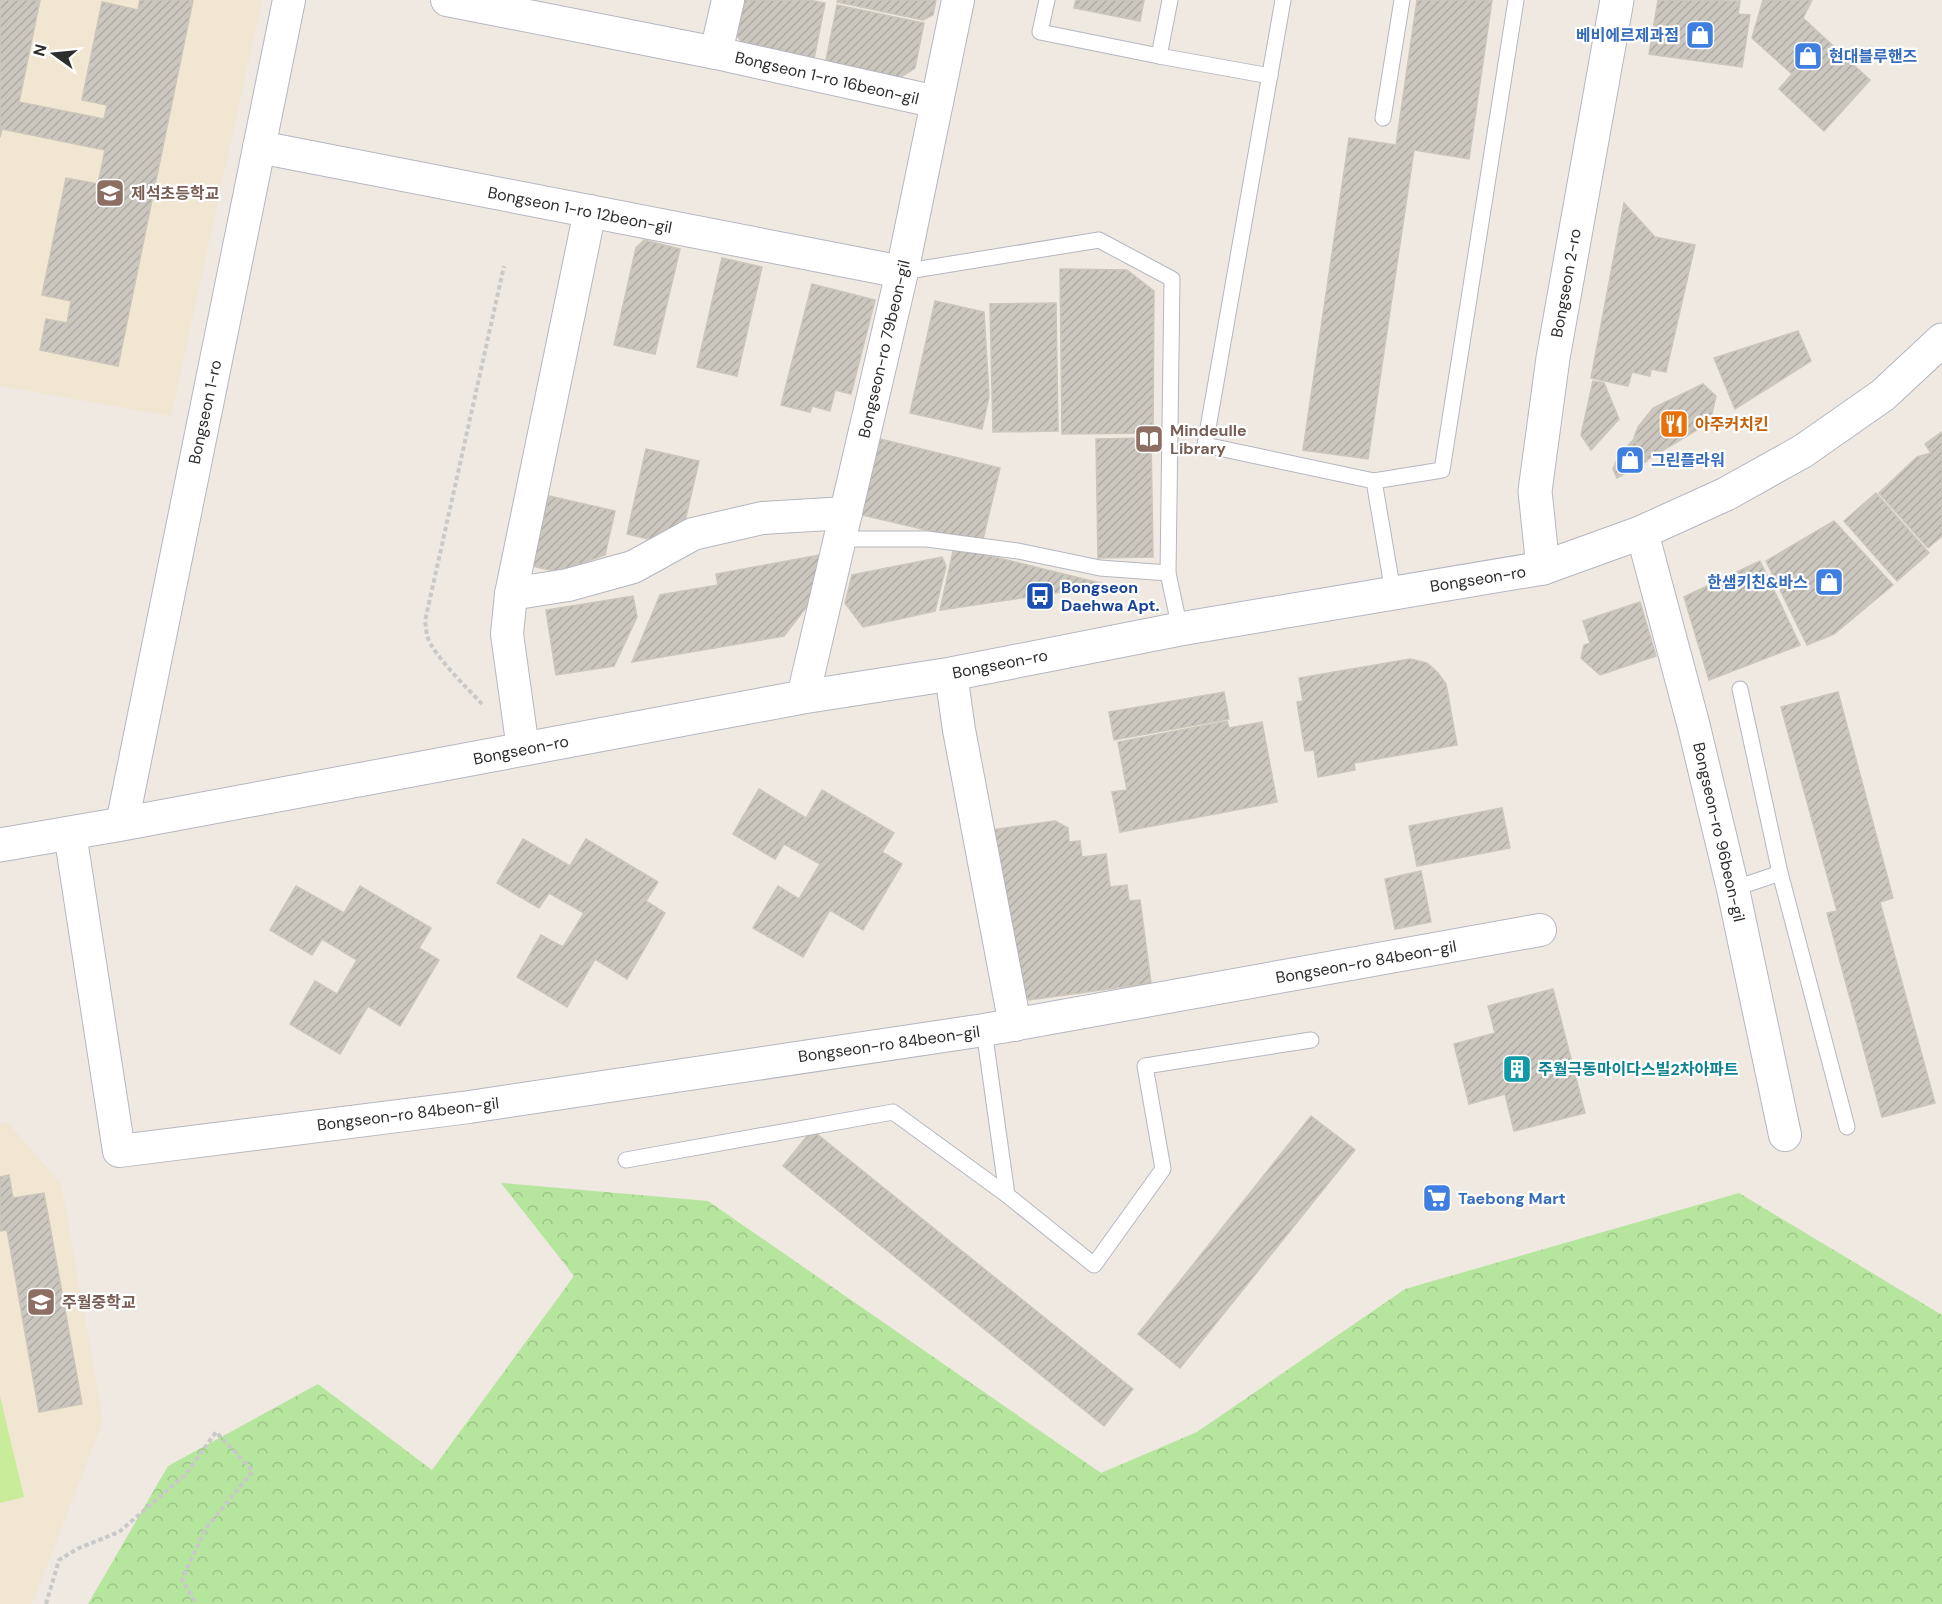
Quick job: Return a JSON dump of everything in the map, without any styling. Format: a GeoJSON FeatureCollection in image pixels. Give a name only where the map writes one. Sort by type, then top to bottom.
{"type":"FeatureCollection","features":[{"type":"Feature","properties":{"kind":"main road","name":"Bongseon 2-ro"},"geometry":{"type":"LineString","coordinates":[[1543,568],[1535,491],[1553,358],[1617,0]]}},
{"type":"Feature","properties":{"kind":"main road","name":"Bongseon-ro"},"geometry":{"type":"LineString","coordinates":[[0,845],[803,698],[951,674],[1180,629],[1543,568],[1642,532],[1726,494],[1803,451],[1883,395],[1942,340]]}},
{"type":"Feature","properties":{"kind":"street","name":"Bongseon 1-ro"},"geometry":{"type":"LineString","coordinates":[[122,824],[289,0]]}},
{"type":"Feature","properties":{"kind":"street","name":"Bongseon 1-ro 16beon-gil"},"geometry":{"type":"LineString","coordinates":[[447,0],[514,6],[938,102]]}},
{"type":"Feature","properties":{"kind":"street","name":"Bongseon 1-ro 16beon-gil"},"geometry":{"type":"LineString","coordinates":[[716,53],[728,0]]}},
{"type":"Feature","properties":{"kind":"street","name":"Bongseon-ro 79beon-gil"},"geometry":{"type":"LineString","coordinates":[[803,698],[902,272],[958,0]]}},
{"type":"Feature","properties":{"kind":"street","name":"Bongseon 1-ro 12beon-gil"},"geometry":{"type":"LineString","coordinates":[[259,147],[902,272]]}},
{"type":"Feature","properties":{"kind":"street"},"geometry":{"type":"LineString","coordinates":[[523,750],[507,634],[511,594],[590,212]]}},
{"type":"Feature","properties":{"kind":"street"},"geometry":{"type":"LineString","coordinates":[[511,594],[568,585],[633,567],[693,534],[762,518],[844,526]]}},
{"type":"Feature","properties":{"kind":"street","name":"Bongseon-ro 96beon-gil"},"geometry":{"type":"LineString","coordinates":[[1642,532],[1693,723],[1733,889],[1785,1135]]}},
{"type":"Feature","properties":{"kind":"street"},"geometry":{"type":"LineString","coordinates":[[951,674],[959,730],[1015,1025]]}},
{"type":"Feature","properties":{"kind":"street","name":"Bongseon-ro 84beon-gil"},"geometry":{"type":"LineString","coordinates":[[70,833],[119,1151],[470,1107],[984,1030],[1540,930]]}},
{"type":"Feature","properties":{"kind":"lane"},"geometry":{"type":"LineString","coordinates":[[1047,0],[1040,32],[1270,76]]}},
{"type":"Feature","properties":{"kind":"lane"},"geometry":{"type":"LineString","coordinates":[[1160,56],[1170,0]]}},
{"type":"Feature","properties":{"kind":"lane"},"geometry":{"type":"LineString","coordinates":[[1283,0],[1205,445],[1374,481],[1442,470],[1516,0]]}},
{"type":"Feature","properties":{"kind":"lane"},"geometry":{"type":"LineString","coordinates":[[1383,117],[1402,0]]}},
{"type":"Feature","properties":{"kind":"lane"},"geometry":{"type":"LineString","coordinates":[[902,272],[1100,240],[1172,279],[1168,573],[1180,629]]}},
{"type":"Feature","properties":{"kind":"lane"},"geometry":{"type":"LineString","coordinates":[[1374,481],[1393,592]]}},
{"type":"Feature","properties":{"kind":"lane"},"geometry":{"type":"LineString","coordinates":[[844,526],[1018,551],[1100,568],[1168,573]]}},
{"type":"Feature","properties":{"kind":"lane"},"geometry":{"type":"LineString","coordinates":[[1740,689],[1779,873],[1847,1127]]}},
{"type":"Feature","properties":{"kind":"lane"},"geometry":{"type":"LineString","coordinates":[[1733,889],[1779,873]]}},
{"type":"Feature","properties":{"kind":"lane"},"geometry":{"type":"LineString","coordinates":[[984,1030],[1006,1195]]}},
{"type":"Feature","properties":{"kind":"lane"},"geometry":{"type":"LineString","coordinates":[[626,1160],[893,1112],[1006,1195],[1094,1265],[1163,1169],[1145,1066],[1311,1040]]}},
{"type":"Feature","properties":{"kind":"path"},"geometry":{"type":"LineString","coordinates":[[487,709],[450,669],[432,645],[427,635],[425,621],[504,266]]}},
{"type":"Feature","properties":{"kind":"path"},"geometry":{"type":"LineString","coordinates":[[46,1604],[59,1560],[79,1548],[119,1532],[186,1474],[216,1432],[253,1471],[206,1528],[182,1579],[196,1604]]}},
{"type":"Feature","properties":{"kind":"shaded area","name":"제석초등학교"},"geometry":{"type":"Polygon","coordinates":[[[0,0],[262,0],[171,416],[0,386],[0,0]]]}},
{"type":"Feature","properties":{"kind":"shaded area","name":"주월중학교"},"geometry":{"type":"Polygon","coordinates":[[[7,1122],[61,1184],[103,1421],[32,1604],[0,1604],[0,1124],[7,1122]]]}},
{"type":"Feature","properties":{"kind":"green space"},"geometry":{"type":"Polygon","coordinates":[[[501,1183],[708,1201],[1101,1473],[1197,1432],[1405,1289],[1739,1193],[1942,1315],[1942,1604],[88,1604],[168,1466],[318,1384],[432,1470],[574,1276],[501,1183]]]}},
{"type":"Feature","properties":{"kind":"green space"},"geometry":{"type":"Polygon","coordinates":[[[0,1396],[24,1497],[0,1503],[0,1396]]]}},
{"type":"Feature","properties":{"kind":"building"},"geometry":{"type":"Polygon","coordinates":[[[0,0],[40,0],[19,102],[104,119],[107,105],[82,100],[102,2],[138,10],[140,0],[193,0],[118,366],[40,350],[46,319],[67,323],[71,301],[42,295],[66,178],[98,184],[105,150],[2,129],[0,137],[0,0]]]}},
{"type":"Feature","properties":{"kind":"building"},"geometry":{"type":"Polygon","coordinates":[[[739,0],[808,0],[825,3],[813,64],[749,52],[733,30],[739,0]]]}},
{"type":"Feature","properties":{"kind":"building"},"geometry":{"type":"Polygon","coordinates":[[[838,0],[936,0],[933,15],[923,20],[837,2],[838,0]]]}},
{"type":"Feature","properties":{"kind":"building"},"geometry":{"type":"Polygon","coordinates":[[[1076,0],[1144,0],[1140,21],[1074,8],[1076,0]]]}},
{"type":"Feature","properties":{"kind":"building"},"geometry":{"type":"Polygon","coordinates":[[[1417,0],[1492,0],[1469,159],[1414,150],[1368,459],[1303,450],[1349,138],[1396,145],[1417,0]]]}},
{"type":"Feature","properties":{"kind":"building","name":"베비에르제과점"},"geometry":{"type":"Polygon","coordinates":[[[1658,0],[1740,1],[1738,14],[1750,15],[1742,67],[1649,54],[1658,0]]]}},
{"type":"Feature","properties":{"kind":"building","name":"현대블루핸즈"},"geometry":{"type":"Polygon","coordinates":[[[1763,0],[1812,0],[1803,18],[1870,80],[1824,131],[1779,89],[1792,74],[1752,38],[1763,0]]]}},
{"type":"Feature","properties":{"kind":"building"},"geometry":{"type":"Polygon","coordinates":[[[837,5],[924,23],[915,68],[890,84],[824,70],[837,5]]]}},
{"type":"Feature","properties":{"kind":"building"},"geometry":{"type":"Polygon","coordinates":[[[1624,203],[1655,237],[1695,245],[1666,372],[1651,369],[1650,376],[1632,372],[1628,386],[1591,378],[1624,203]]]}},
{"type":"Feature","properties":{"kind":"building"},"geometry":{"type":"Polygon","coordinates":[[[644,240],[680,249],[655,354],[614,345],[636,248],[644,240]]]}},
{"type":"Feature","properties":{"kind":"building"},"geometry":{"type":"Polygon","coordinates":[[[722,258],[762,267],[737,376],[697,367],[722,258]]]}},
{"type":"Feature","properties":{"kind":"building"},"geometry":{"type":"Polygon","coordinates":[[[1060,269],[1127,270],[1154,291],[1153,433],[1062,434],[1060,269]]]}},
{"type":"Feature","properties":{"kind":"building"},"geometry":{"type":"Polygon","coordinates":[[[812,284],[875,300],[851,394],[835,390],[830,411],[812,406],[810,412],[781,405],[812,284]]]}},
{"type":"Feature","properties":{"kind":"building"},"geometry":{"type":"Polygon","coordinates":[[[935,301],[984,312],[989,396],[982,429],[910,413],[935,301]]]}},
{"type":"Feature","properties":{"kind":"building"},"geometry":{"type":"Polygon","coordinates":[[[1056,303],[1058,431],[993,432],[990,304],[1056,303]]]}},
{"type":"Feature","properties":{"kind":"building"},"geometry":{"type":"Polygon","coordinates":[[[1798,331],[1811,361],[1735,409],[1714,358],[1798,331]]]}},
{"type":"Feature","properties":{"kind":"building"},"geometry":{"type":"Polygon","coordinates":[[[1593,381],[1604,383],[1619,419],[1591,450],[1581,435],[1593,381]]]}},
{"type":"Feature","properties":{"kind":"building"},"geometry":{"type":"Polygon","coordinates":[[[1703,384],[1716,396],[1710,422],[1647,460],[1634,438],[1638,427],[1653,408],[1703,384]]]}},
{"type":"Feature","properties":{"kind":"building"},"geometry":{"type":"Polygon","coordinates":[[[1942,432],[1942,536],[1928,548],[1879,493],[1917,457],[1931,453],[1925,444],[1942,432]]]}},
{"type":"Feature","properties":{"kind":"building"},"geometry":{"type":"Polygon","coordinates":[[[1151,438],[1153,557],[1098,558],[1096,439],[1151,438]]]}},
{"type":"Feature","properties":{"kind":"building"},"geometry":{"type":"Polygon","coordinates":[[[880,439],[1000,468],[982,543],[862,515],[880,439]]]}},
{"type":"Feature","properties":{"kind":"building"},"geometry":{"type":"Polygon","coordinates":[[[1634,439],[1647,461],[1617,478],[1613,469],[1618,457],[1634,439]]]}},
{"type":"Feature","properties":{"kind":"building"},"geometry":{"type":"Polygon","coordinates":[[[646,449],[699,461],[685,521],[652,540],[627,534],[646,449]]]}},
{"type":"Feature","properties":{"kind":"building"},"geometry":{"type":"Polygon","coordinates":[[[1876,493],[1929,553],[1897,581],[1844,521],[1876,493]]]}},
{"type":"Feature","properties":{"kind":"building"},"geometry":{"type":"Polygon","coordinates":[[[549,496],[615,511],[605,555],[558,572],[532,566],[549,496]]]}},
{"type":"Feature","properties":{"kind":"building"},"geometry":{"type":"Polygon","coordinates":[[[1834,521],[1893,585],[1834,634],[1807,645],[1766,561],[1834,521]]]}},
{"type":"Feature","properties":{"kind":"building"},"geometry":{"type":"Polygon","coordinates":[[[954,547],[1108,585],[940,610],[954,547]]]}},
{"type":"Feature","properties":{"kind":"building"},"geometry":{"type":"Polygon","coordinates":[[[820,555],[808,605],[784,636],[632,662],[660,595],[718,585],[716,574],[820,555]]]}},
{"type":"Feature","properties":{"kind":"building"},"geometry":{"type":"Polygon","coordinates":[[[942,557],[946,566],[935,611],[863,627],[845,603],[852,575],[942,557]]]}},
{"type":"Feature","properties":{"kind":"building"},"geometry":{"type":"Polygon","coordinates":[[[1760,561],[1800,645],[1709,680],[1684,597],[1760,561]]]}},
{"type":"Feature","properties":{"kind":"building"},"geometry":{"type":"Polygon","coordinates":[[[633,596],[637,617],[614,666],[556,675],[546,610],[633,596]]]}},
{"type":"Feature","properties":{"kind":"building"},"geometry":{"type":"Polygon","coordinates":[[[1640,602],[1656,656],[1600,675],[1581,658],[1584,645],[1590,643],[1583,621],[1640,602]]]}},
{"type":"Feature","properties":{"kind":"building"},"geometry":{"type":"Polygon","coordinates":[[[1410,659],[1427,663],[1446,684],[1457,745],[1354,763],[1355,770],[1318,777],[1314,750],[1305,751],[1297,702],[1303,701],[1299,678],[1410,659]]]}},
{"type":"Feature","properties":{"kind":"building"},"geometry":{"type":"Polygon","coordinates":[[[1224,692],[1229,719],[1114,740],[1109,712],[1224,692]]]}},
{"type":"Feature","properties":{"kind":"building"},"geometry":{"type":"Polygon","coordinates":[[[1838,692],[1893,898],[1880,902],[1935,1103],[1882,1117],[1827,913],[1837,911],[1781,707],[1838,692]]]}},
{"type":"Feature","properties":{"kind":"building"},"geometry":{"type":"Polygon","coordinates":[[[1227,721],[1229,728],[1262,722],[1277,802],[1120,832],[1112,792],[1127,790],[1118,742],[1227,721]]]}},
{"type":"Feature","properties":{"kind":"building"},"geometry":{"type":"Polygon","coordinates":[[[759,789],[806,818],[822,790],[894,833],[882,852],[902,864],[863,930],[830,910],[803,957],[753,928],[778,886],[799,899],[820,864],[784,844],[775,859],[733,834],[759,789]]]}},
{"type":"Feature","properties":{"kind":"building"},"geometry":{"type":"Polygon","coordinates":[[[1502,808],[1510,848],[1417,866],[1409,826],[1502,808]]]}},
{"type":"Feature","properties":{"kind":"building"},"geometry":{"type":"Polygon","coordinates":[[[1055,821],[1068,828],[1069,842],[1080,841],[1082,857],[1106,854],[1110,887],[1127,885],[1129,901],[1140,900],[1151,983],[1029,1000],[1015,984],[992,830],[1055,821]]]}},
{"type":"Feature","properties":{"kind":"building"},"geometry":{"type":"Polygon","coordinates":[[[523,839],[570,866],[586,839],[658,882],[646,901],[665,913],[627,979],[595,959],[567,1007],[517,977],[541,935],[563,947],[584,913],[549,893],[539,908],[497,883],[523,839]]]}},
{"type":"Feature","properties":{"kind":"building"},"geometry":{"type":"Polygon","coordinates":[[[1421,871],[1431,922],[1395,929],[1385,879],[1421,871]]]}},
{"type":"Feature","properties":{"kind":"building"},"geometry":{"type":"Polygon","coordinates":[[[296,886],[344,913],[360,886],[431,928],[419,948],[439,960],[400,1026],[368,1006],[340,1054],[290,1024],[315,981],[337,994],[357,960],[322,939],[312,955],[270,930],[296,886]]]}},
{"type":"Feature","properties":{"kind":"building","name":"주월극동마이다스빌2차아파트"},"geometry":{"type":"Polygon","coordinates":[[[1553,989],[1585,1113],[1514,1131],[1505,1094],[1469,1104],[1454,1044],[1495,1033],[1488,1006],[1553,989]]]}},
{"type":"Feature","properties":{"kind":"building"},"geometry":{"type":"Polygon","coordinates":[[[1311,1116],[1355,1150],[1180,1368],[1138,1334],[1311,1116]]]}},
{"type":"Feature","properties":{"kind":"building"},"geometry":{"type":"Polygon","coordinates":[[[812,1130],[1133,1389],[1104,1426],[783,1166],[812,1130]]]}},
{"type":"Feature","properties":{"kind":"building"},"geometry":{"type":"Polygon","coordinates":[[[9,1175],[13,1198],[44,1193],[82,1404],[39,1412],[7,1230],[0,1231],[0,1177],[9,1175]]]}},
{"type":"Feature","properties":{"kind":"place","name":"베비에르제과점"},"geometry":{"type":"Point","coordinates":[1700,35]}},
{"type":"Feature","properties":{"kind":"place","name":"현대블루핸즈"},"geometry":{"type":"Point","coordinates":[1808,56]}},
{"type":"Feature","properties":{"kind":"place","name":"제석초등학교"},"geometry":{"type":"Point","coordinates":[110,193]}},
{"type":"Feature","properties":{"kind":"place","name":"아주커치킨"},"geometry":{"type":"Point","coordinates":[1674,424]}},
{"type":"Feature","properties":{"kind":"place","name":"Mindeulle Library"},"geometry":{"type":"Point","coordinates":[1149,439]}},
{"type":"Feature","properties":{"kind":"place","name":"그린플라워"},"geometry":{"type":"Point","coordinates":[1630,460]}},
{"type":"Feature","properties":{"kind":"place","name":"한샘키친&바스"},"geometry":{"type":"Point","coordinates":[1829,582]}},
{"type":"Feature","properties":{"kind":"place","name":"Bongseon Daehwa Apt."},"geometry":{"type":"Point","coordinates":[1040,596]}},
{"type":"Feature","properties":{"kind":"place","name":"주월극동마이다스빌2차아파트"},"geometry":{"type":"Point","coordinates":[1517,1069]}},
{"type":"Feature","properties":{"kind":"place","name":"Taebong Mart"},"geometry":{"type":"Point","coordinates":[1437,1198]}},
{"type":"Feature","properties":{"kind":"place","name":"주월중학교"},"geometry":{"type":"Point","coordinates":[41,1302]}}]}
